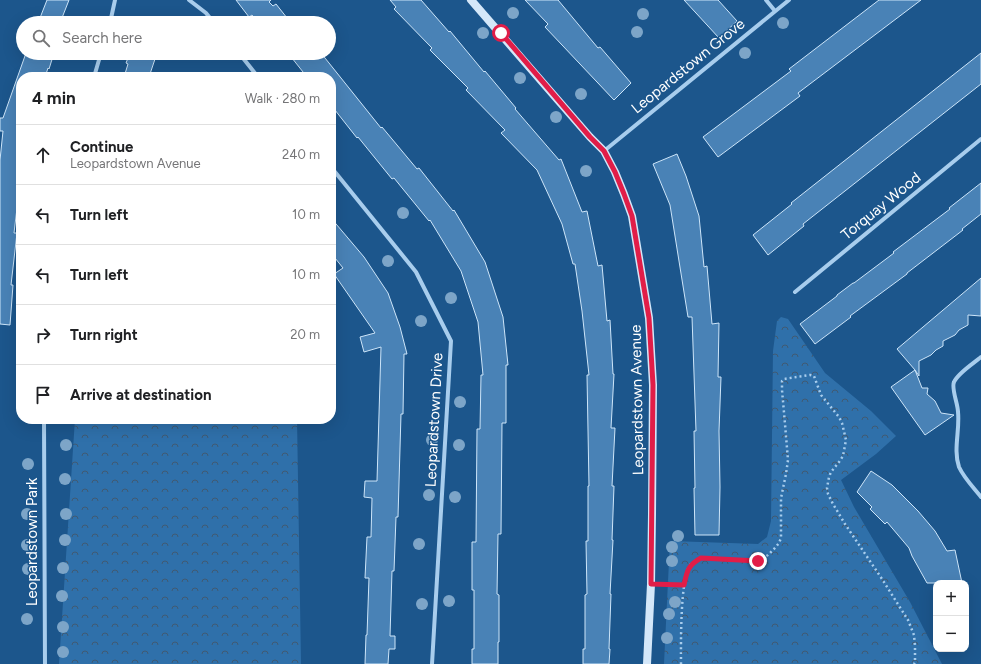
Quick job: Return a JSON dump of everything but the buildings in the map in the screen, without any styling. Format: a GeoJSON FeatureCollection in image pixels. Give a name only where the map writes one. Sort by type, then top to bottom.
{"type":"FeatureCollection","features":[{"type":"Feature","properties":{"kind":"street"},"geometry":{"type":"LineString","coordinates":[[111,16],[114,0]]}},
{"type":"Feature","properties":{"kind":"street"},"geometry":{"type":"LineString","coordinates":[[189,0],[208,16]]}},
{"type":"Feature","properties":{"kind":"street","name":"Leopardstown Avenue"},"geometry":{"type":"LineString","coordinates":[[471,0],[590,137],[604,151],[618,179],[632,216],[649,318],[653,385],[651,584],[647,664]]}},
{"type":"Feature","properties":{"kind":"street"},"geometry":{"type":"LineString","coordinates":[[766,0],[775,11]]}},
{"type":"Feature","properties":{"kind":"street","name":"Leopardstown Grove"},"geometry":{"type":"LineString","coordinates":[[604,151],[789,0]]}},
{"type":"Feature","properties":{"kind":"street"},"geometry":{"type":"LineString","coordinates":[[95,72],[99,60]]}},
{"type":"Feature","properties":{"kind":"street"},"geometry":{"type":"LineString","coordinates":[[245,60],[254,72]]}},
{"type":"Feature","properties":{"kind":"street","name":"Torquay Wood"},"geometry":{"type":"LineString","coordinates":[[795,292],[981,139]]}},
{"type":"Feature","properties":{"kind":"street","name":"Leopardstown Drive"},"geometry":{"type":"LineString","coordinates":[[336,173],[416,272],[451,341],[432,664]]}},
{"type":"Feature","properties":{"kind":"street"},"geometry":{"type":"LineString","coordinates":[[981,357],[958,376],[954,382],[953,388],[958,410],[959,423],[957,458],[960,469],[981,497]]}},
{"type":"Feature","properties":{"kind":"street","name":"Leopardstown Park"},"geometry":{"type":"LineString","coordinates":[[44,424],[45,664]]}},
{"type":"Feature","properties":{"kind":"path"},"geometry":{"type":"LineString","coordinates":[[681,664],[681,631],[684,585],[686,572],[690,566],[701,558],[758,561],[779,543],[781,538],[781,498],[788,460],[782,381],[784,379],[795,377],[814,376],[821,395],[839,417],[846,440],[842,456],[829,476],[827,488],[828,494],[845,524],[908,620],[914,635],[914,664]]}},
{"type":"Feature","properties":{"kind":"path"},"geometry":{"type":"LineString","coordinates":[[651,584],[684,585]]}},
{"type":"Feature","properties":{"kind":"green space"},"geometry":{"type":"Polygon","coordinates":[[[781,317],[788,319],[825,373],[871,411],[896,436],[876,454],[841,480],[854,507],[910,602],[933,647],[933,652],[936,652],[942,664],[664,664],[670,541],[758,544],[767,537],[771,521],[773,351],[777,321],[781,317]]]}},
{"type":"Feature","properties":{"kind":"green space"},"geometry":{"type":"Polygon","coordinates":[[[75,424],[297,424],[301,664],[59,664],[75,424]]]}},
{"type":"Feature","properties":{"kind":"route"},"geometry":{"type":"LineString","coordinates":[[501,33],[590,137],[604,151],[615,172],[632,216],[649,318],[653,385],[651,584],[684,585],[686,572],[694,562],[701,558],[758,561]]}}]}
